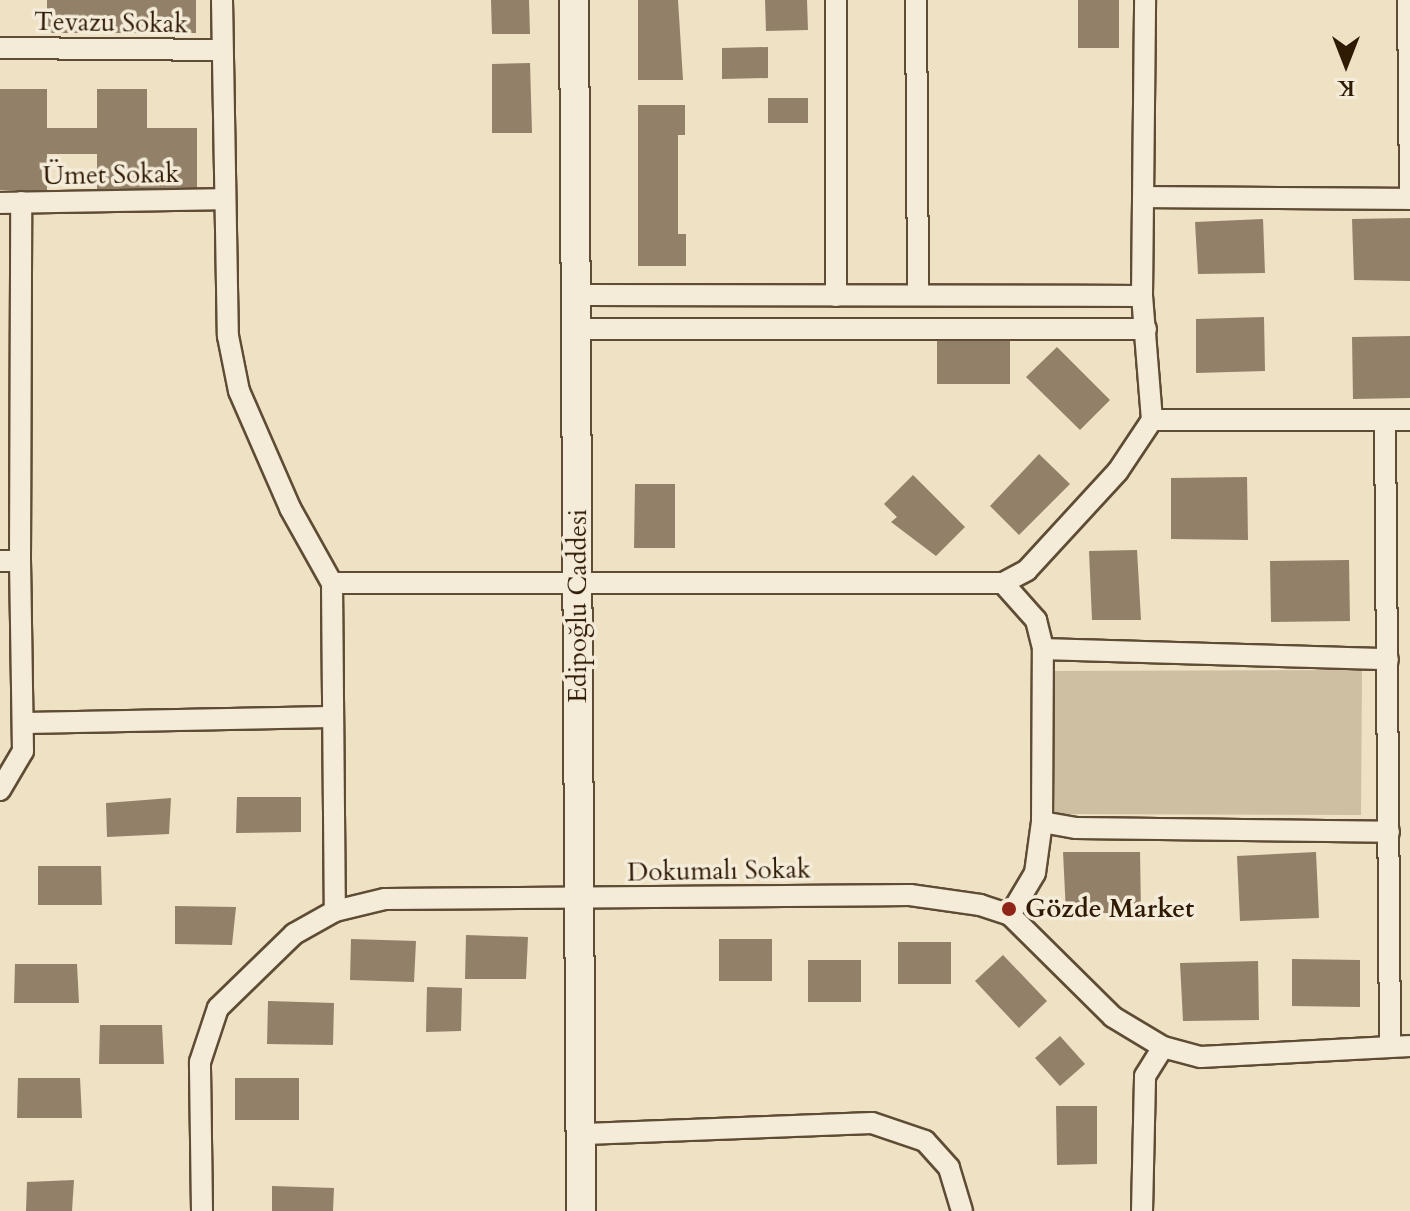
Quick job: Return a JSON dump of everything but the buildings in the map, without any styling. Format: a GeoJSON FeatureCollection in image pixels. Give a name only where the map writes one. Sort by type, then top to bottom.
{"type":"FeatureCollection","features":[{"type":"Feature","properties":{"kind":"street"},"geometry":{"type":"LineString","coordinates":[[222,0],[223,199],[228,336],[239,391],[290,508],[332,583],[335,911]]}},
{"type":"Feature","properties":{"kind":"street","name":"Edipoğlu Caddesi"},"geometry":{"type":"LineString","coordinates":[[574,0],[580,295],[578,899],[585,1134],[581,1211]]}},
{"type":"Feature","properties":{"kind":"street"},"geometry":{"type":"LineString","coordinates":[[836,0],[836,296]]}},
{"type":"Feature","properties":{"kind":"street"},"geometry":{"type":"LineString","coordinates":[[916,0],[918,294]]}},
{"type":"Feature","properties":{"kind":"street"},"geometry":{"type":"LineString","coordinates":[[332,583],[578,586],[1003,583],[1027,570],[1087,504],[1152,420],[1142,296],[1146,197],[1145,0]]}},
{"type":"Feature","properties":{"kind":"street"},"geometry":{"type":"LineString","coordinates":[[1146,197],[1410,199],[1408,0]]}},
{"type":"Feature","properties":{"kind":"street","name":"Tevazu Sokak"},"geometry":{"type":"LineString","coordinates":[[0,48],[222,50]]}},
{"type":"Feature","properties":{"kind":"street","name":"Ümet Sokak"},"geometry":{"type":"LineString","coordinates":[[10,202],[223,199]]}},
{"type":"Feature","properties":{"kind":"street"},"geometry":{"type":"LineString","coordinates":[[0,790],[23,751],[10,561],[10,202]]}},
{"type":"Feature","properties":{"kind":"street"},"geometry":{"type":"LineString","coordinates":[[580,295],[1142,296]]}},
{"type":"Feature","properties":{"kind":"street"},"geometry":{"type":"LineString","coordinates":[[580,329],[1146,329]]}},
{"type":"Feature","properties":{"kind":"street"},"geometry":{"type":"LineString","coordinates":[[1152,420],[1410,420]]}},
{"type":"Feature","properties":{"kind":"street"},"geometry":{"type":"LineString","coordinates":[[1003,583],[1018,593],[1036,620],[1043,649],[1042,822],[1035,873],[1010,915],[1113,1017],[1163,1047],[1201,1057],[1400,1046],[1389,832],[1385,420]]}},
{"type":"Feature","properties":{"kind":"street"},"geometry":{"type":"LineString","coordinates":[[1043,649],[1388,659]]}},
{"type":"Feature","properties":{"kind":"street"},"geometry":{"type":"LineString","coordinates":[[1388,710],[1410,710]]}},
{"type":"Feature","properties":{"kind":"street"},"geometry":{"type":"LineString","coordinates":[[23,723],[333,717]]}},
{"type":"Feature","properties":{"kind":"street"},"geometry":{"type":"LineString","coordinates":[[0,765],[23,751]]}},
{"type":"Feature","properties":{"kind":"street"},"geometry":{"type":"LineString","coordinates":[[1389,754],[1410,754]]}},
{"type":"Feature","properties":{"kind":"street"},"geometry":{"type":"LineString","coordinates":[[1042,822],[1076,828],[1389,832]]}},
{"type":"Feature","properties":{"kind":"street","name":"Dokumalı Sokak"},"geometry":{"type":"LineString","coordinates":[[202,1211],[200,1062],[218,1008],[294,934],[335,911],[385,899],[910,895],[1010,915]]}},
{"type":"Feature","properties":{"kind":"street"},"geometry":{"type":"LineString","coordinates":[[1142,1211],[1145,1076],[1163,1047]]}},
{"type":"Feature","properties":{"kind":"street"},"geometry":{"type":"LineString","coordinates":[[585,1134],[872,1123],[925,1141],[949,1168],[962,1211]]}},
{"type":"Feature","properties":{"kind":"shaded area"},"geometry":{"type":"Polygon","coordinates":[[[1362,670],[1361,815],[1053,814],[1051,671],[1362,670]]]}},
{"type":"Feature","properties":{"kind":"place","name":"Gözde Market"},"geometry":{"type":"Point","coordinates":[1009,909]}}]}
